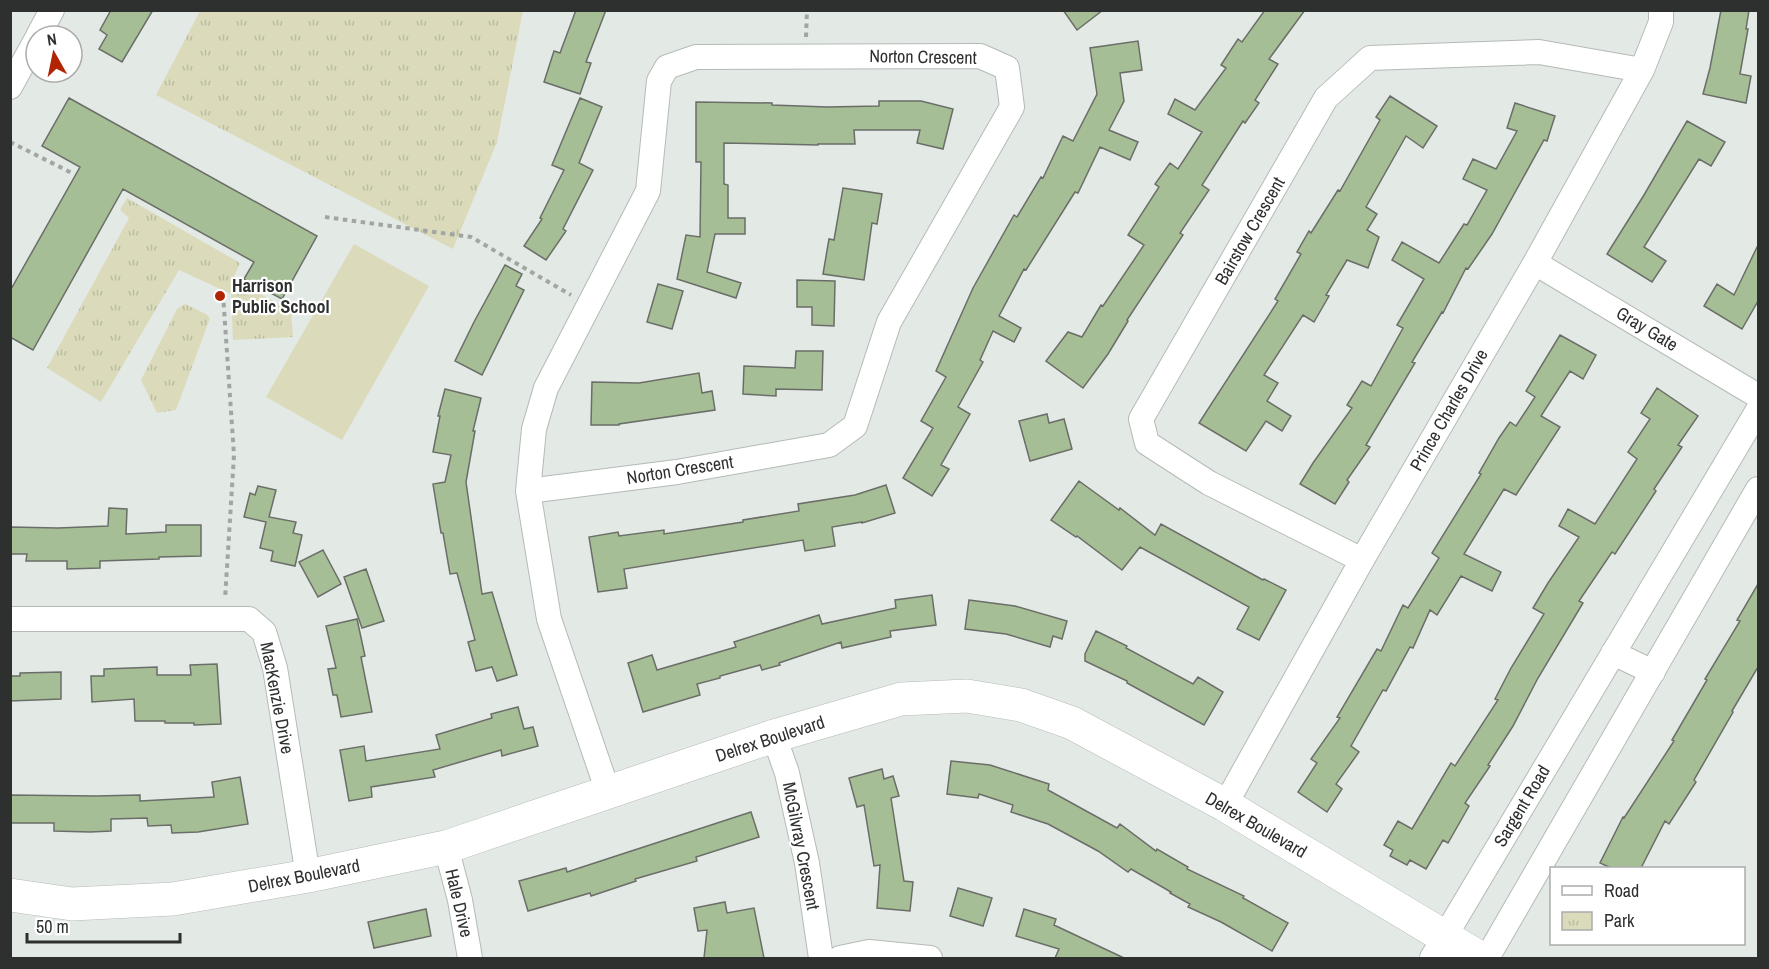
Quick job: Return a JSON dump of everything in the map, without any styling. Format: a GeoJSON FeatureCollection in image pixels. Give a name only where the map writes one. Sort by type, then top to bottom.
{"type":"FeatureCollection","features":[{"type":"Feature","properties":{"kind":"street"},"geometry":{"type":"LineString","coordinates":[[44,24],[52,10]]}},
{"type":"Feature","properties":{"kind":"street","name":"Prince Charles Drive"},"geometry":{"type":"LineString","coordinates":[[1225,805],[1362,560],[1535,263],[1642,70],[1661,22],[1662,10]]}},
{"type":"Feature","properties":{"kind":"street","name":"Bairstow Crescent"},"geometry":{"type":"LineString","coordinates":[[1362,560],[1209,483],[1148,443],[1141,419],[1326,98],[1370,58],[1539,52],[1642,70]]}},
{"type":"Feature","properties":{"kind":"street","name":"Norton Crescent"},"geometry":{"type":"LineString","coordinates":[[528,491],[677,472],[829,445],[855,426],[889,322],[1012,107],[1007,68],[980,56],[696,57],[667,68],[659,81],[648,191],[546,388],[534,429],[528,491],[549,619],[608,792]]}},
{"type":"Feature","properties":{"kind":"street"},"geometry":{"type":"LineString","coordinates":[[10,87],[24,62]]}},
{"type":"Feature","properties":{"kind":"street","name":"Gray Gate"},"geometry":{"type":"LineString","coordinates":[[1535,263],[1758,396]]}},
{"type":"Feature","properties":{"kind":"street","name":"Sargent Road"},"geometry":{"type":"LineString","coordinates":[[1438,948],[1758,410]]}},
{"type":"Feature","properties":{"kind":"street"},"geometry":{"type":"LineString","coordinates":[[1487,958],[1758,489]]}},
{"type":"Feature","properties":{"kind":"street","name":"MacKenzie Drive"},"geometry":{"type":"LineString","coordinates":[[10,619],[249,619],[264,632],[275,668],[308,876]]}},
{"type":"Feature","properties":{"kind":"street"},"geometry":{"type":"LineString","coordinates":[[1613,653],[1653,672]]}},
{"type":"Feature","properties":{"kind":"street","name":"Delrex Boulevard"},"geometry":{"type":"LineString","coordinates":[[10,895],[72,904],[172,899],[308,876],[446,847],[774,736],[901,699],[967,696],[1021,705],[1072,723],[1225,805],[1438,948],[1480,958]]}},
{"type":"Feature","properties":{"kind":"street","name":"McGilvray Crescent"},"geometry":{"type":"LineString","coordinates":[[774,736],[787,773],[807,863],[821,958]]}},
{"type":"Feature","properties":{"kind":"street","name":"Hale Drive"},"geometry":{"type":"LineString","coordinates":[[446,847],[460,900],[470,958]]}},
{"type":"Feature","properties":{"kind":"street"},"geometry":{"type":"LineString","coordinates":[[840,958],[869,952],[930,958]]}},
{"type":"Feature","properties":{"kind":"path"},"geometry":{"type":"LineString","coordinates":[[10,142],[72,173]]}},
{"type":"Feature","properties":{"kind":"path"},"geometry":{"type":"LineString","coordinates":[[325,217],[471,237],[588,305]]}},
{"type":"Feature","properties":{"kind":"path"},"geometry":{"type":"LineString","coordinates":[[223,294],[234,455],[224,619]]}},
{"type":"Feature","properties":{"kind":"green space"},"geometry":{"type":"Polygon","coordinates":[[[200,11],[523,11],[497,142],[453,249],[156,95],[200,11]]]}},
{"type":"Feature","properties":{"kind":"green space"},"geometry":{"type":"Polygon","coordinates":[[[127,198],[240,263],[233,279],[291,311],[293,337],[233,340],[231,294],[179,270],[101,402],[47,368],[129,218],[120,210],[127,198]]]}},
{"type":"Feature","properties":{"kind":"green space"},"geometry":{"type":"Polygon","coordinates":[[[354,244],[429,286],[342,440],[266,397],[354,244]]]}},
{"type":"Feature","properties":{"kind":"green space"},"geometry":{"type":"Polygon","coordinates":[[[185,304],[210,318],[176,410],[157,413],[141,380],[177,309],[185,304]]]}},
{"type":"Feature","properties":{"kind":"building"},"geometry":{"type":"Polygon","coordinates":[[[111,10],[153,10],[122,62],[99,49],[107,35],[100,30],[111,10]]]}},
{"type":"Feature","properties":{"kind":"building"},"geometry":{"type":"Polygon","coordinates":[[[576,10],[606,10],[586,62],[591,63],[580,94],[544,82],[554,51],[560,53],[576,10]]]}},
{"type":"Feature","properties":{"kind":"building"},"geometry":{"type":"Polygon","coordinates":[[[1063,10],[1103,10],[1077,30],[1063,10]]]}},
{"type":"Feature","properties":{"kind":"building"},"geometry":{"type":"Polygon","coordinates":[[[1265,10],[1305,10],[1269,59],[1278,64],[1255,100],[1259,103],[1245,123],[1243,121],[1202,185],[1209,190],[1180,233],[1183,235],[1127,320],[1108,354],[1083,388],[1046,361],[1068,332],[1082,337],[1101,305],[1103,306],[1144,245],[1128,235],[1159,187],[1155,184],[1170,163],[1178,169],[1202,132],[1168,114],[1175,99],[1195,110],[1226,68],[1221,65],[1238,39],[1242,42],[1265,10]]]}},
{"type":"Feature","properties":{"kind":"building"},"geometry":{"type":"Polygon","coordinates":[[[1721,10],[1749,10],[1740,74],[1751,76],[1746,103],[1703,94],[1721,10]]]}},
{"type":"Feature","properties":{"kind":"building"},"geometry":{"type":"Polygon","coordinates":[[[1138,41],[1142,70],[1120,73],[1124,101],[1109,130],[1138,142],[1130,160],[1100,147],[1078,193],[1075,192],[1026,270],[1024,269],[999,316],[1021,328],[1014,342],[993,331],[980,360],[983,362],[958,407],[970,414],[941,465],[949,469],[932,496],[903,478],[933,428],[921,421],[946,377],[936,371],[973,288],[1014,215],[1017,217],[1041,177],[1043,178],[1063,136],[1073,141],[1097,94],[1090,48],[1138,41]]]}},
{"type":"Feature","properties":{"kind":"building"},"geometry":{"type":"Polygon","coordinates":[[[1390,96],[1437,126],[1423,148],[1406,136],[1366,207],[1377,214],[1367,230],[1379,237],[1368,268],[1347,260],[1326,295],[1329,296],[1314,322],[1303,315],[1264,375],[1278,383],[1267,401],[1291,416],[1282,431],[1266,421],[1246,451],[1199,423],[1278,301],[1275,299],[1301,254],[1297,252],[1309,231],[1311,233],[1338,190],[1340,191],[1380,120],[1376,117],[1390,96]]]}},
{"type":"Feature","properties":{"kind":"building"},"geometry":{"type":"Polygon","coordinates":[[[69,98],[317,236],[282,299],[244,279],[254,262],[123,189],[33,350],[10,337],[10,291],[80,167],[42,146],[69,98]]]}},
{"type":"Feature","properties":{"kind":"building"},"geometry":{"type":"Polygon","coordinates":[[[580,98],[602,107],[579,163],[593,170],[563,229],[566,231],[546,260],[524,246],[542,219],[540,218],[564,170],[552,165],[580,98]]]}},
{"type":"Feature","properties":{"kind":"building"},"geometry":{"type":"Polygon","coordinates":[[[879,101],[921,101],[953,109],[943,149],[917,143],[920,130],[854,130],[855,144],[724,143],[724,184],[728,185],[728,218],[745,218],[745,234],[715,234],[707,272],[741,283],[736,298],[677,279],[686,235],[700,237],[701,162],[696,162],[696,102],[772,103],[772,105],[827,107],[879,106],[879,101]]]}},
{"type":"Feature","properties":{"kind":"building"},"geometry":{"type":"Polygon","coordinates":[[[1515,103],[1555,116],[1547,141],[1544,140],[1492,234],[1468,269],[1466,268],[1443,313],[1412,362],[1415,363],[1366,445],[1370,447],[1347,480],[1349,482],[1335,504],[1300,484],[1352,408],[1347,405],[1362,381],[1371,386],[1403,328],[1397,325],[1424,279],[1392,260],[1402,242],[1439,263],[1464,224],[1467,225],[1487,190],[1463,179],[1473,159],[1496,169],[1517,131],[1507,128],[1515,103]]]}},
{"type":"Feature","properties":{"kind":"building"},"geometry":{"type":"Polygon","coordinates":[[[1687,121],[1725,142],[1711,166],[1699,159],[1644,247],[1666,261],[1652,282],[1607,254],[1687,121]]]}},
{"type":"Feature","properties":{"kind":"building"},"geometry":{"type":"Polygon","coordinates":[[[843,188],[882,194],[877,224],[872,223],[864,280],[823,274],[829,239],[834,240],[843,188]]]}},
{"type":"Feature","properties":{"kind":"building"},"geometry":{"type":"Polygon","coordinates":[[[1758,245],[1758,301],[1742,329],[1704,306],[1717,284],[1734,295],[1758,245]]]}},
{"type":"Feature","properties":{"kind":"building"},"geometry":{"type":"Polygon","coordinates":[[[505,265],[522,274],[516,286],[524,290],[482,375],[455,361],[505,265]]]}},
{"type":"Feature","properties":{"kind":"building"},"geometry":{"type":"Polygon","coordinates":[[[797,280],[835,281],[834,326],[812,325],[812,307],[797,307],[797,280]]]}},
{"type":"Feature","properties":{"kind":"building"},"geometry":{"type":"Polygon","coordinates":[[[658,284],[683,291],[672,329],[647,322],[658,284]]]}},
{"type":"Feature","properties":{"kind":"building"},"geometry":{"type":"Polygon","coordinates":[[[1560,335],[1596,355],[1583,379],[1570,371],[1541,416],[1560,427],[1516,495],[1504,489],[1464,554],[1501,572],[1492,591],[1461,576],[1437,615],[1430,610],[1413,648],[1410,647],[1386,691],[1383,690],[1351,746],[1359,752],[1336,784],[1342,789],[1327,812],[1298,792],[1317,763],[1311,759],[1340,718],[1337,717],[1377,649],[1381,651],[1403,605],[1408,608],[1439,558],[1432,553],[1481,474],[1479,473],[1499,438],[1510,422],[1516,426],[1535,397],[1526,391],[1560,335]]]}},
{"type":"Feature","properties":{"kind":"building"},"geometry":{"type":"Polygon","coordinates":[[[796,351],[823,351],[822,390],[776,389],[776,396],[743,394],[744,366],[795,368],[796,351]]]}},
{"type":"Feature","properties":{"kind":"building"},"geometry":{"type":"Polygon","coordinates":[[[699,373],[702,393],[712,391],[715,410],[619,425],[591,425],[592,382],[639,383],[699,373]]]}},
{"type":"Feature","properties":{"kind":"building"},"geometry":{"type":"Polygon","coordinates":[[[1657,388],[1698,416],[1678,445],[1682,447],[1615,554],[1612,552],[1579,601],[1583,603],[1538,678],[1513,726],[1488,765],[1490,766],[1465,803],[1469,806],[1448,843],[1443,840],[1426,869],[1410,860],[1407,865],[1390,856],[1393,850],[1384,845],[1398,821],[1412,829],[1451,763],[1455,766],[1498,700],[1495,699],[1511,668],[1544,614],[1533,608],[1579,537],[1559,526],[1568,509],[1595,524],[1637,459],[1628,452],[1650,419],[1641,413],[1657,388]]]}},
{"type":"Feature","properties":{"kind":"building"},"geometry":{"type":"Polygon","coordinates":[[[445,389],[481,398],[473,431],[475,431],[466,482],[482,594],[492,592],[517,675],[497,681],[492,667],[476,671],[468,642],[475,640],[457,573],[450,574],[443,533],[441,533],[433,484],[445,482],[451,455],[433,452],[440,416],[438,416],[445,389]]]}},
{"type":"Feature","properties":{"kind":"building"},"geometry":{"type":"Polygon","coordinates":[[[1047,414],[1049,423],[1064,419],[1072,449],[1030,461],[1019,421],[1047,414]]]}},
{"type":"Feature","properties":{"kind":"building"},"geometry":{"type":"Polygon","coordinates":[[[1079,481],[1155,535],[1161,524],[1263,580],[1286,590],[1259,640],[1237,629],[1249,607],[1140,547],[1122,570],[1077,536],[1051,520],[1079,481]]]}},
{"type":"Feature","properties":{"kind":"building"},"geometry":{"type":"Polygon","coordinates":[[[886,485],[895,513],[862,523],[832,527],[835,546],[805,551],[803,540],[624,569],[627,588],[598,592],[589,537],[618,532],[619,536],[664,530],[664,534],[743,522],[743,520],[799,511],[798,504],[855,495],[886,485]]]}},
{"type":"Feature","properties":{"kind":"building"},"geometry":{"type":"Polygon","coordinates":[[[258,486],[276,490],[269,517],[296,522],[293,533],[302,535],[295,566],[271,561],[273,551],[260,548],[266,522],[244,517],[250,493],[255,495],[258,486]]]}},
{"type":"Feature","properties":{"kind":"building"},"geometry":{"type":"Polygon","coordinates":[[[109,508],[127,509],[126,534],[166,532],[166,525],[201,525],[201,556],[100,561],[100,568],[67,569],[67,561],[26,561],[27,554],[11,554],[11,527],[108,526],[109,508]]]}},
{"type":"Feature","properties":{"kind":"building"},"geometry":{"type":"Polygon","coordinates":[[[323,550],[341,584],[318,597],[299,562],[323,550]]]}},
{"type":"Feature","properties":{"kind":"building"},"geometry":{"type":"Polygon","coordinates":[[[366,569],[384,621],[362,628],[344,577],[366,569]]]}},
{"type":"Feature","properties":{"kind":"building"},"geometry":{"type":"Polygon","coordinates":[[[1758,584],[1758,667],[1694,780],[1696,782],[1669,824],[1665,821],[1642,867],[1609,867],[1600,863],[1623,817],[1674,741],[1672,740],[1707,680],[1705,679],[1740,621],[1737,620],[1758,584]]]}},
{"type":"Feature","properties":{"kind":"building"},"geometry":{"type":"Polygon","coordinates":[[[932,595],[936,625],[890,631],[891,637],[842,648],[841,642],[779,663],[780,665],[762,670],[760,665],[720,676],[720,678],[697,684],[700,695],[643,712],[628,663],[652,655],[657,670],[736,647],[734,642],[819,615],[822,624],[896,608],[895,600],[932,595]]]}},
{"type":"Feature","properties":{"kind":"building"},"geometry":{"type":"Polygon","coordinates":[[[969,600],[1015,606],[1067,621],[1062,639],[1053,636],[1050,647],[1006,634],[965,629],[969,600]]]}},
{"type":"Feature","properties":{"kind":"building"},"geometry":{"type":"Polygon","coordinates":[[[357,619],[365,656],[361,657],[372,712],[341,717],[337,695],[333,695],[328,669],[336,668],[326,626],[357,619]]]}},
{"type":"Feature","properties":{"kind":"building"},"geometry":{"type":"Polygon","coordinates":[[[1096,631],[1193,684],[1198,677],[1223,692],[1204,725],[1127,681],[1085,661],[1085,654],[1096,631]]]}},
{"type":"Feature","properties":{"kind":"building"},"geometry":{"type":"Polygon","coordinates":[[[217,664],[221,724],[194,725],[194,723],[165,723],[165,721],[135,721],[134,699],[92,702],[91,676],[104,676],[104,669],[157,667],[157,675],[191,675],[190,665],[217,664]]]}},
{"type":"Feature","properties":{"kind":"building"},"geometry":{"type":"Polygon","coordinates":[[[61,672],[61,699],[10,701],[10,676],[20,676],[20,673],[61,672]]]}},
{"type":"Feature","properties":{"kind":"building"},"geometry":{"type":"Polygon","coordinates":[[[518,707],[524,729],[533,727],[538,746],[502,756],[501,750],[433,770],[435,777],[371,787],[372,797],[349,801],[340,750],[364,746],[366,761],[440,749],[436,735],[492,718],[491,714],[518,707]]]}},
{"type":"Feature","properties":{"kind":"building"},"geometry":{"type":"Polygon","coordinates":[[[951,761],[990,765],[1049,784],[1048,790],[1117,828],[1120,824],[1156,851],[1157,849],[1188,867],[1187,869],[1244,896],[1243,898],[1288,923],[1272,951],[1221,922],[1188,907],[1190,904],[1171,892],[1131,869],[1128,872],[1098,851],[1048,824],[1011,812],[1013,805],[979,794],[978,798],[947,794],[951,761]]]}},
{"type":"Feature","properties":{"kind":"building"},"geometry":{"type":"Polygon","coordinates":[[[882,769],[884,779],[893,776],[899,796],[891,798],[904,881],[913,882],[910,911],[877,908],[880,865],[874,866],[864,805],[857,807],[849,778],[882,769]]]}},
{"type":"Feature","properties":{"kind":"building"},"geometry":{"type":"Polygon","coordinates":[[[240,777],[248,824],[198,832],[172,833],[171,825],[148,826],[147,818],[111,819],[111,831],[90,832],[54,831],[54,823],[10,823],[10,795],[140,795],[140,801],[214,797],[212,782],[240,777]]]}},
{"type":"Feature","properties":{"kind":"building"},"geometry":{"type":"Polygon","coordinates":[[[751,812],[759,837],[696,857],[697,861],[635,879],[636,881],[591,896],[590,893],[528,911],[519,881],[566,868],[567,872],[751,812]]]}},
{"type":"Feature","properties":{"kind":"building"},"geometry":{"type":"Polygon","coordinates":[[[958,888],[992,898],[983,926],[950,916],[958,888]]]}},
{"type":"Feature","properties":{"kind":"building"},"geometry":{"type":"Polygon","coordinates":[[[725,902],[727,913],[754,908],[764,958],[704,958],[707,930],[698,931],[694,908],[725,902]]]}},
{"type":"Feature","properties":{"kind":"building"},"geometry":{"type":"Polygon","coordinates":[[[426,909],[431,936],[374,948],[368,922],[426,909]]]}},
{"type":"Feature","properties":{"kind":"building"},"geometry":{"type":"Polygon","coordinates":[[[1024,909],[1056,919],[1054,925],[1124,958],[1055,958],[1059,949],[1016,936],[1024,909]]]}},
{"type":"Feature","properties":{"kind":"place","name":"Harrison Public School"},"geometry":{"type":"Point","coordinates":[220,296]}}]}
